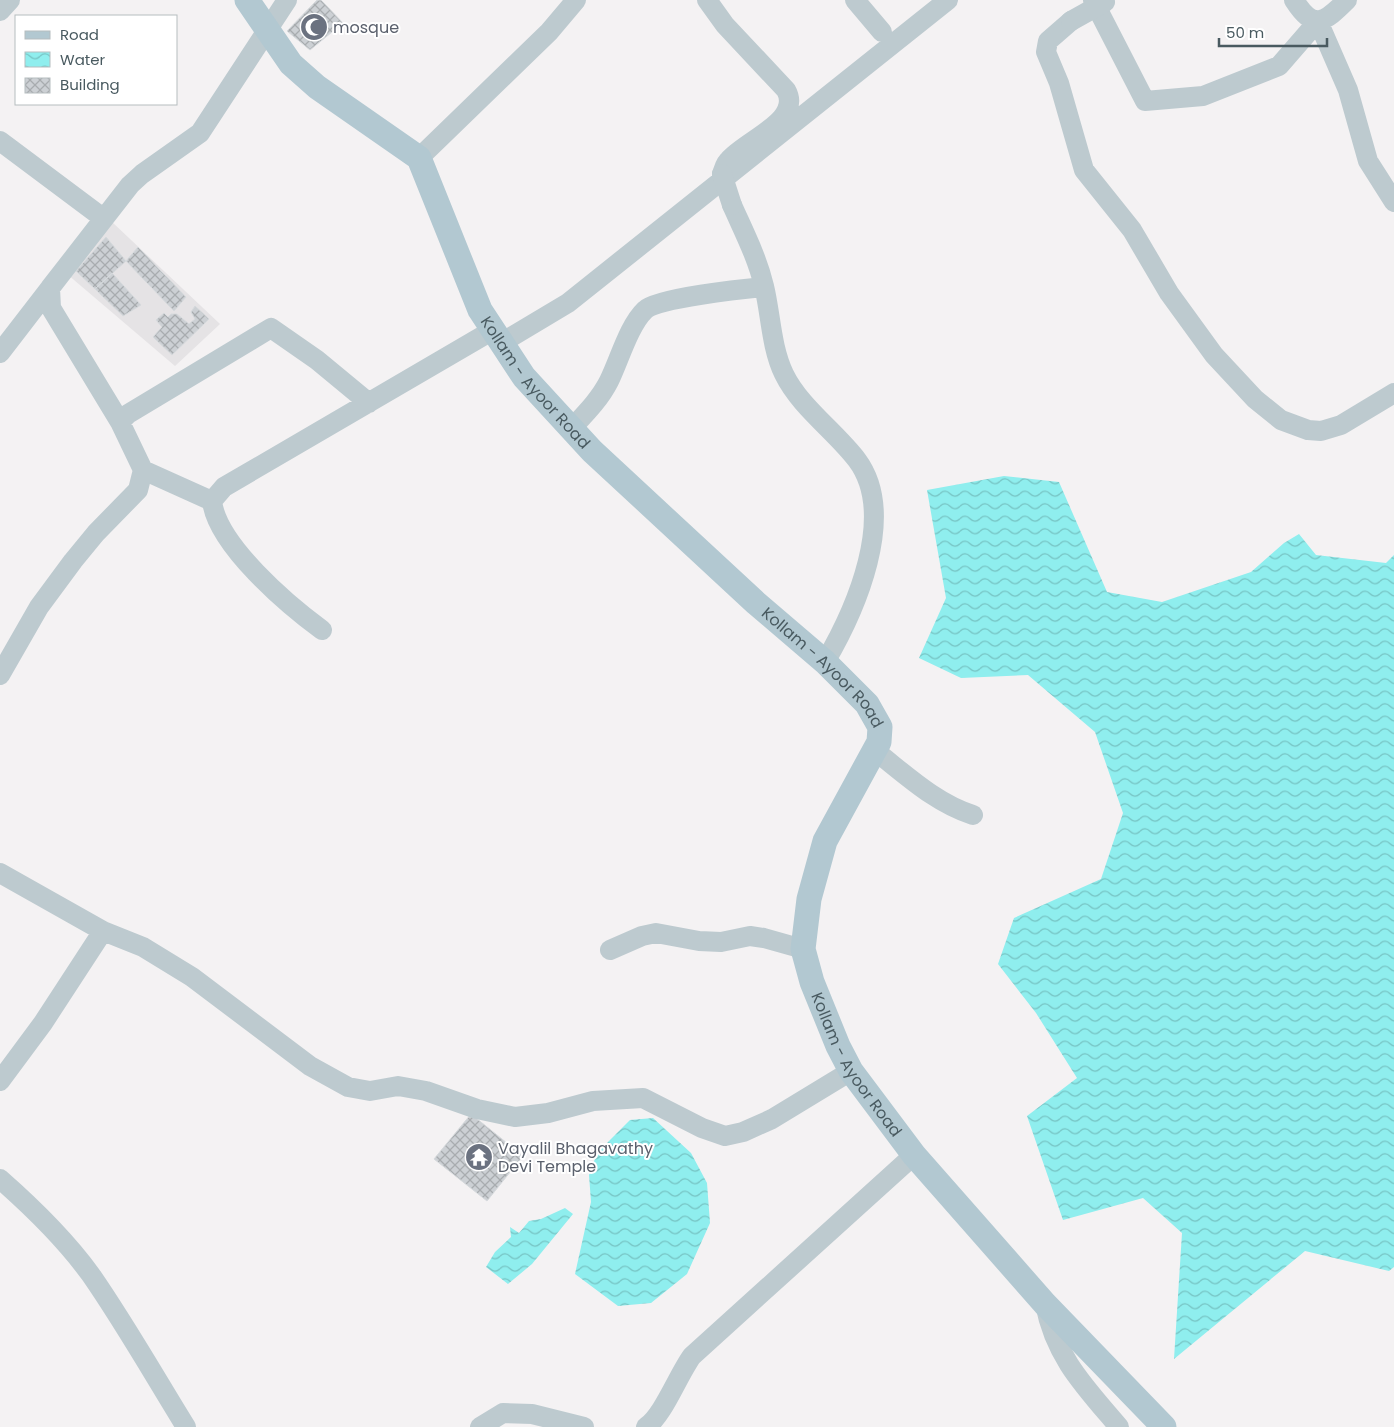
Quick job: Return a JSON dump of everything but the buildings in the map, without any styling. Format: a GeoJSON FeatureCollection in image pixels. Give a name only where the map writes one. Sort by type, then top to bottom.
{"type":"FeatureCollection","features":[{"type":"Feature","properties":{"kind":"main road"},"geometry":{"type":"LineString","coordinates":[[247,0],[291,64],[317,87],[418,158]]}},
{"type":"Feature","properties":{"kind":"main road","name":"Kollam - Ayoor Road"},"geometry":{"type":"LineString","coordinates":[[418,158],[477,303],[524,377],[592,451],[756,603],[825,662],[867,704],[874,715],[880,727],[879,742],[825,840],[809,899],[803,949],[812,982],[838,1046],[852,1071],[914,1155],[1045,1304],[1164,1427]]}},
{"type":"Feature","properties":{"kind":"street"},"geometry":{"type":"LineString","coordinates":[[0,11],[10,0]]}},
{"type":"Feature","properties":{"kind":"street"},"geometry":{"type":"LineString","coordinates":[[0,353],[103,218],[142,174],[200,133],[287,0]]}},
{"type":"Feature","properties":{"kind":"street"},"geometry":{"type":"LineString","coordinates":[[418,158],[549,32],[576,0]]}},
{"type":"Feature","properties":{"kind":"street"},"geometry":{"type":"LineString","coordinates":[[707,0],[725,25],[786,90],[791,99],[790,105],[776,124],[727,161],[722,174],[732,205],[752,247],[764,287],[778,360],[785,376],[796,393],[859,462],[871,488],[874,527],[864,577],[845,628],[825,662]]}},
{"type":"Feature","properties":{"kind":"street"},"geometry":{"type":"LineString","coordinates":[[855,0],[882,32]]}},
{"type":"Feature","properties":{"kind":"street"},"geometry":{"type":"LineString","coordinates":[[322,630],[285,600],[242,556],[228,537],[213,510],[212,501],[224,487],[369,403],[497,336],[568,303],[948,0]]}},
{"type":"Feature","properties":{"kind":"street"},"geometry":{"type":"LineString","coordinates":[[1294,0],[1303,14],[1310,19],[1318,21],[1329,18],[1347,0]]}},
{"type":"Feature","properties":{"kind":"street"},"geometry":{"type":"LineString","coordinates":[[1318,21],[1279,66],[1203,96],[1145,102],[1103,1],[1071,22],[1048,41],[1046,52],[1059,83],[1084,170],[1132,230],[1169,294],[1214,355],[1256,399],[1281,420],[1308,430],[1321,432],[1341,425],[1394,393]]}},
{"type":"Feature","properties":{"kind":"street"},"geometry":{"type":"LineString","coordinates":[[1318,21],[1348,90],[1368,162],[1394,202]]}},
{"type":"Feature","properties":{"kind":"street"},"geometry":{"type":"LineString","coordinates":[[0,141],[103,218]]}},
{"type":"Feature","properties":{"kind":"street"},"geometry":{"type":"LineString","coordinates":[[572,429],[603,391],[634,327],[645,310],[657,304],[718,292],[764,287]]}},
{"type":"Feature","properties":{"kind":"street"},"geometry":{"type":"LineString","coordinates":[[0,675],[39,607],[73,561],[96,533],[138,490],[143,470],[120,422],[51,308],[50,288]]}},
{"type":"Feature","properties":{"kind":"street"},"geometry":{"type":"LineString","coordinates":[[120,422],[128,414],[271,328],[317,360],[369,403]]}},
{"type":"Feature","properties":{"kind":"street"},"geometry":{"type":"LineString","coordinates":[[143,470],[212,501]]}},
{"type":"Feature","properties":{"kind":"street"},"geometry":{"type":"LineString","coordinates":[[874,750],[938,799],[957,810],[973,816]]}},
{"type":"Feature","properties":{"kind":"street"},"geometry":{"type":"LineString","coordinates":[[0,872],[103,930],[143,947],[192,977],[310,1066],[348,1088],[370,1091],[398,1086],[426,1091],[477,1109],[515,1117],[548,1113],[593,1101],[643,1098],[702,1128],[726,1136],[744,1132],[772,1119],[852,1071]]}},
{"type":"Feature","properties":{"kind":"street"},"geometry":{"type":"LineString","coordinates":[[2,1074],[43,1023],[103,930]]}},
{"type":"Feature","properties":{"kind":"street"},"geometry":{"type":"LineString","coordinates":[[610,950],[642,936],[656,933],[699,941],[721,942],[750,936],[803,949]]}},
{"type":"Feature","properties":{"kind":"street"},"geometry":{"type":"LineString","coordinates":[[646,1427],[655,1421],[681,1371],[692,1356],[914,1155]]}},
{"type":"Feature","properties":{"kind":"street"},"geometry":{"type":"LineString","coordinates":[[0,1179],[46,1222],[91,1276],[186,1427]]}},
{"type":"Feature","properties":{"kind":"street"},"geometry":{"type":"LineString","coordinates":[[1045,1304],[1050,1327],[1059,1349],[1119,1427]]}},
{"type":"Feature","properties":{"kind":"street"},"geometry":{"type":"LineString","coordinates":[[480,1427],[503,1414],[532,1414],[584,1427]]}},
{"type":"Feature","properties":{"kind":"shaded area"},"geometry":{"type":"Polygon","coordinates":[[[112,222],[220,324],[175,366],[67,274],[112,222]]]}},
{"type":"Feature","properties":{"kind":"water"},"geometry":{"type":"Polygon","coordinates":[[[1004,476],[1059,482],[1107,592],[1162,602],[1251,572],[1284,543],[1299,534],[1316,555],[1386,563],[1394,555],[1394,1267],[1389,1271],[1305,1251],[1174,1359],[1182,1233],[1143,1198],[1063,1220],[1027,1116],[1077,1078],[1036,1013],[998,964],[1014,918],[1101,879],[1123,813],[1095,732],[1028,675],[961,678],[919,658],[946,598],[927,490],[1004,476]]]}},
{"type":"Feature","properties":{"kind":"water"},"geometry":{"type":"Polygon","coordinates":[[[653,1118],[691,1153],[707,1183],[710,1223],[687,1274],[651,1303],[618,1306],[575,1274],[591,1202],[589,1175],[597,1153],[630,1120],[653,1118]]]}},
{"type":"Feature","properties":{"kind":"water"},"geometry":{"type":"Polygon","coordinates":[[[565,1208],[573,1214],[532,1264],[508,1284],[486,1267],[495,1252],[511,1237],[510,1227],[519,1233],[529,1221],[541,1219],[565,1208]]]}},
{"type":"Feature","properties":{"kind":"place","name":"mosque"},"geometry":{"type":"Point","coordinates":[314,27]}},
{"type":"Feature","properties":{"kind":"place","name":"Vayalil Bhagavathy Devi Temple"},"geometry":{"type":"Point","coordinates":[479,1157]}}]}
